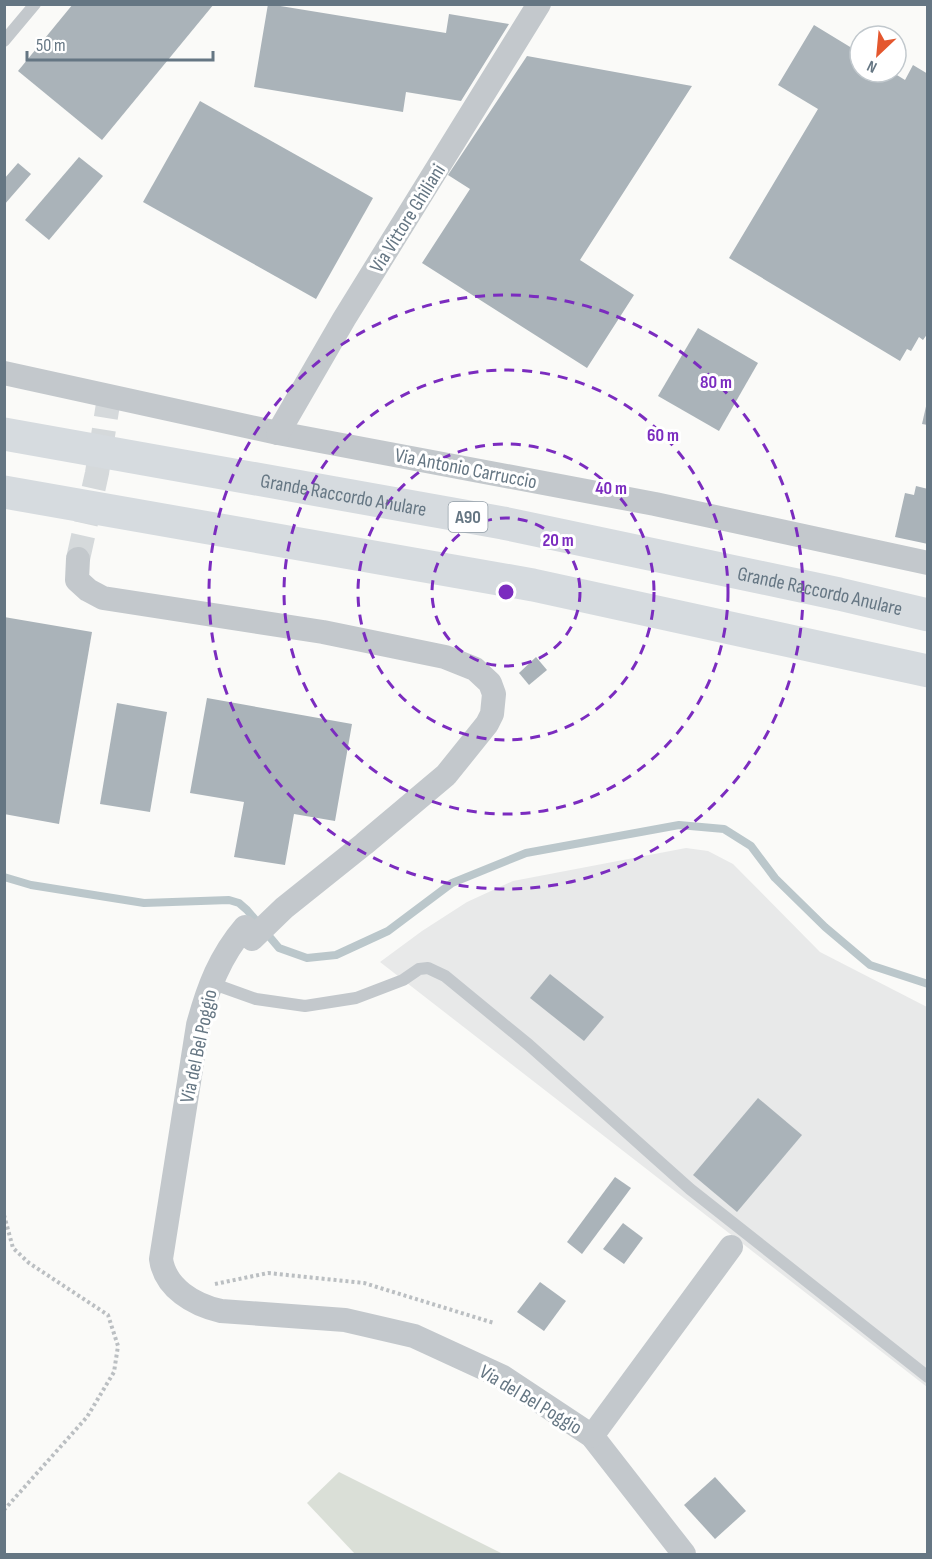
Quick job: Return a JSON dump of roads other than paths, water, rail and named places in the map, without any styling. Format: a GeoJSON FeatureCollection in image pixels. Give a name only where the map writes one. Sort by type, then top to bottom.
{"type":"FeatureCollection","features":[{"type":"Feature","properties":{"kind":"highway","name":"Grande Raccordo Anulare"},"geometry":{"type":"LineString","coordinates":[[4,434],[503,523],[827,591],[927,615]]}},
{"type":"Feature","properties":{"kind":"highway"},"geometry":{"type":"LineString","coordinates":[[4,492],[533,585],[927,671]]}},
{"type":"Feature","properties":{"kind":"street","name":"Via Vittore Ghiliani"},"geometry":{"type":"LineString","coordinates":[[278,433],[344,319],[539,4]]}},
{"type":"Feature","properties":{"kind":"street","name":"Via Antonio Carruccio"},"geometry":{"type":"LineString","coordinates":[[4,373],[109,400],[656,504],[927,563]]}},
{"type":"Feature","properties":{"kind":"street","name":"Via del Bel Poggio"},"geometry":{"type":"LineString","coordinates":[[78,559],[77,580],[88,590],[103,598],[323,632],[445,657],[475,669],[490,683],[494,694],[492,714],[446,775],[242,941],[211,983],[198,1024],[161,1259],[167,1280],[179,1291],[209,1309],[345,1320],[414,1336],[503,1377],[592,1436],[684,1554]]}},
{"type":"Feature","properties":{"kind":"street"},"geometry":{"type":"LineString","coordinates":[[592,1436],[731,1247]]}},
{"type":"Feature","properties":{"kind":"lane"},"geometry":{"type":"LineString","coordinates":[[4,41],[35,4]]}},
{"type":"Feature","properties":{"kind":"lane"},"geometry":{"type":"LineString","coordinates":[[211,983],[256,999],[305,1006],[356,998],[403,980],[419,969],[428,968],[445,976],[529,1045],[690,1189],[927,1377]]}},
{"type":"Feature","properties":{"kind":"waterway"},"geometry":{"type":"LineString","coordinates":[[4,877],[31,885],[144,903],[229,900],[239,903],[247,910],[279,948],[307,958],[336,955],[388,931],[452,883],[526,853],[679,825],[724,829],[751,846],[775,878],[825,927],[870,965],[928,984]]}},
{"type":"Feature","properties":{"kind":"tunnel"},"geometry":{"type":"LineString","coordinates":[[78,559],[97,473],[108,404]]}}]}
